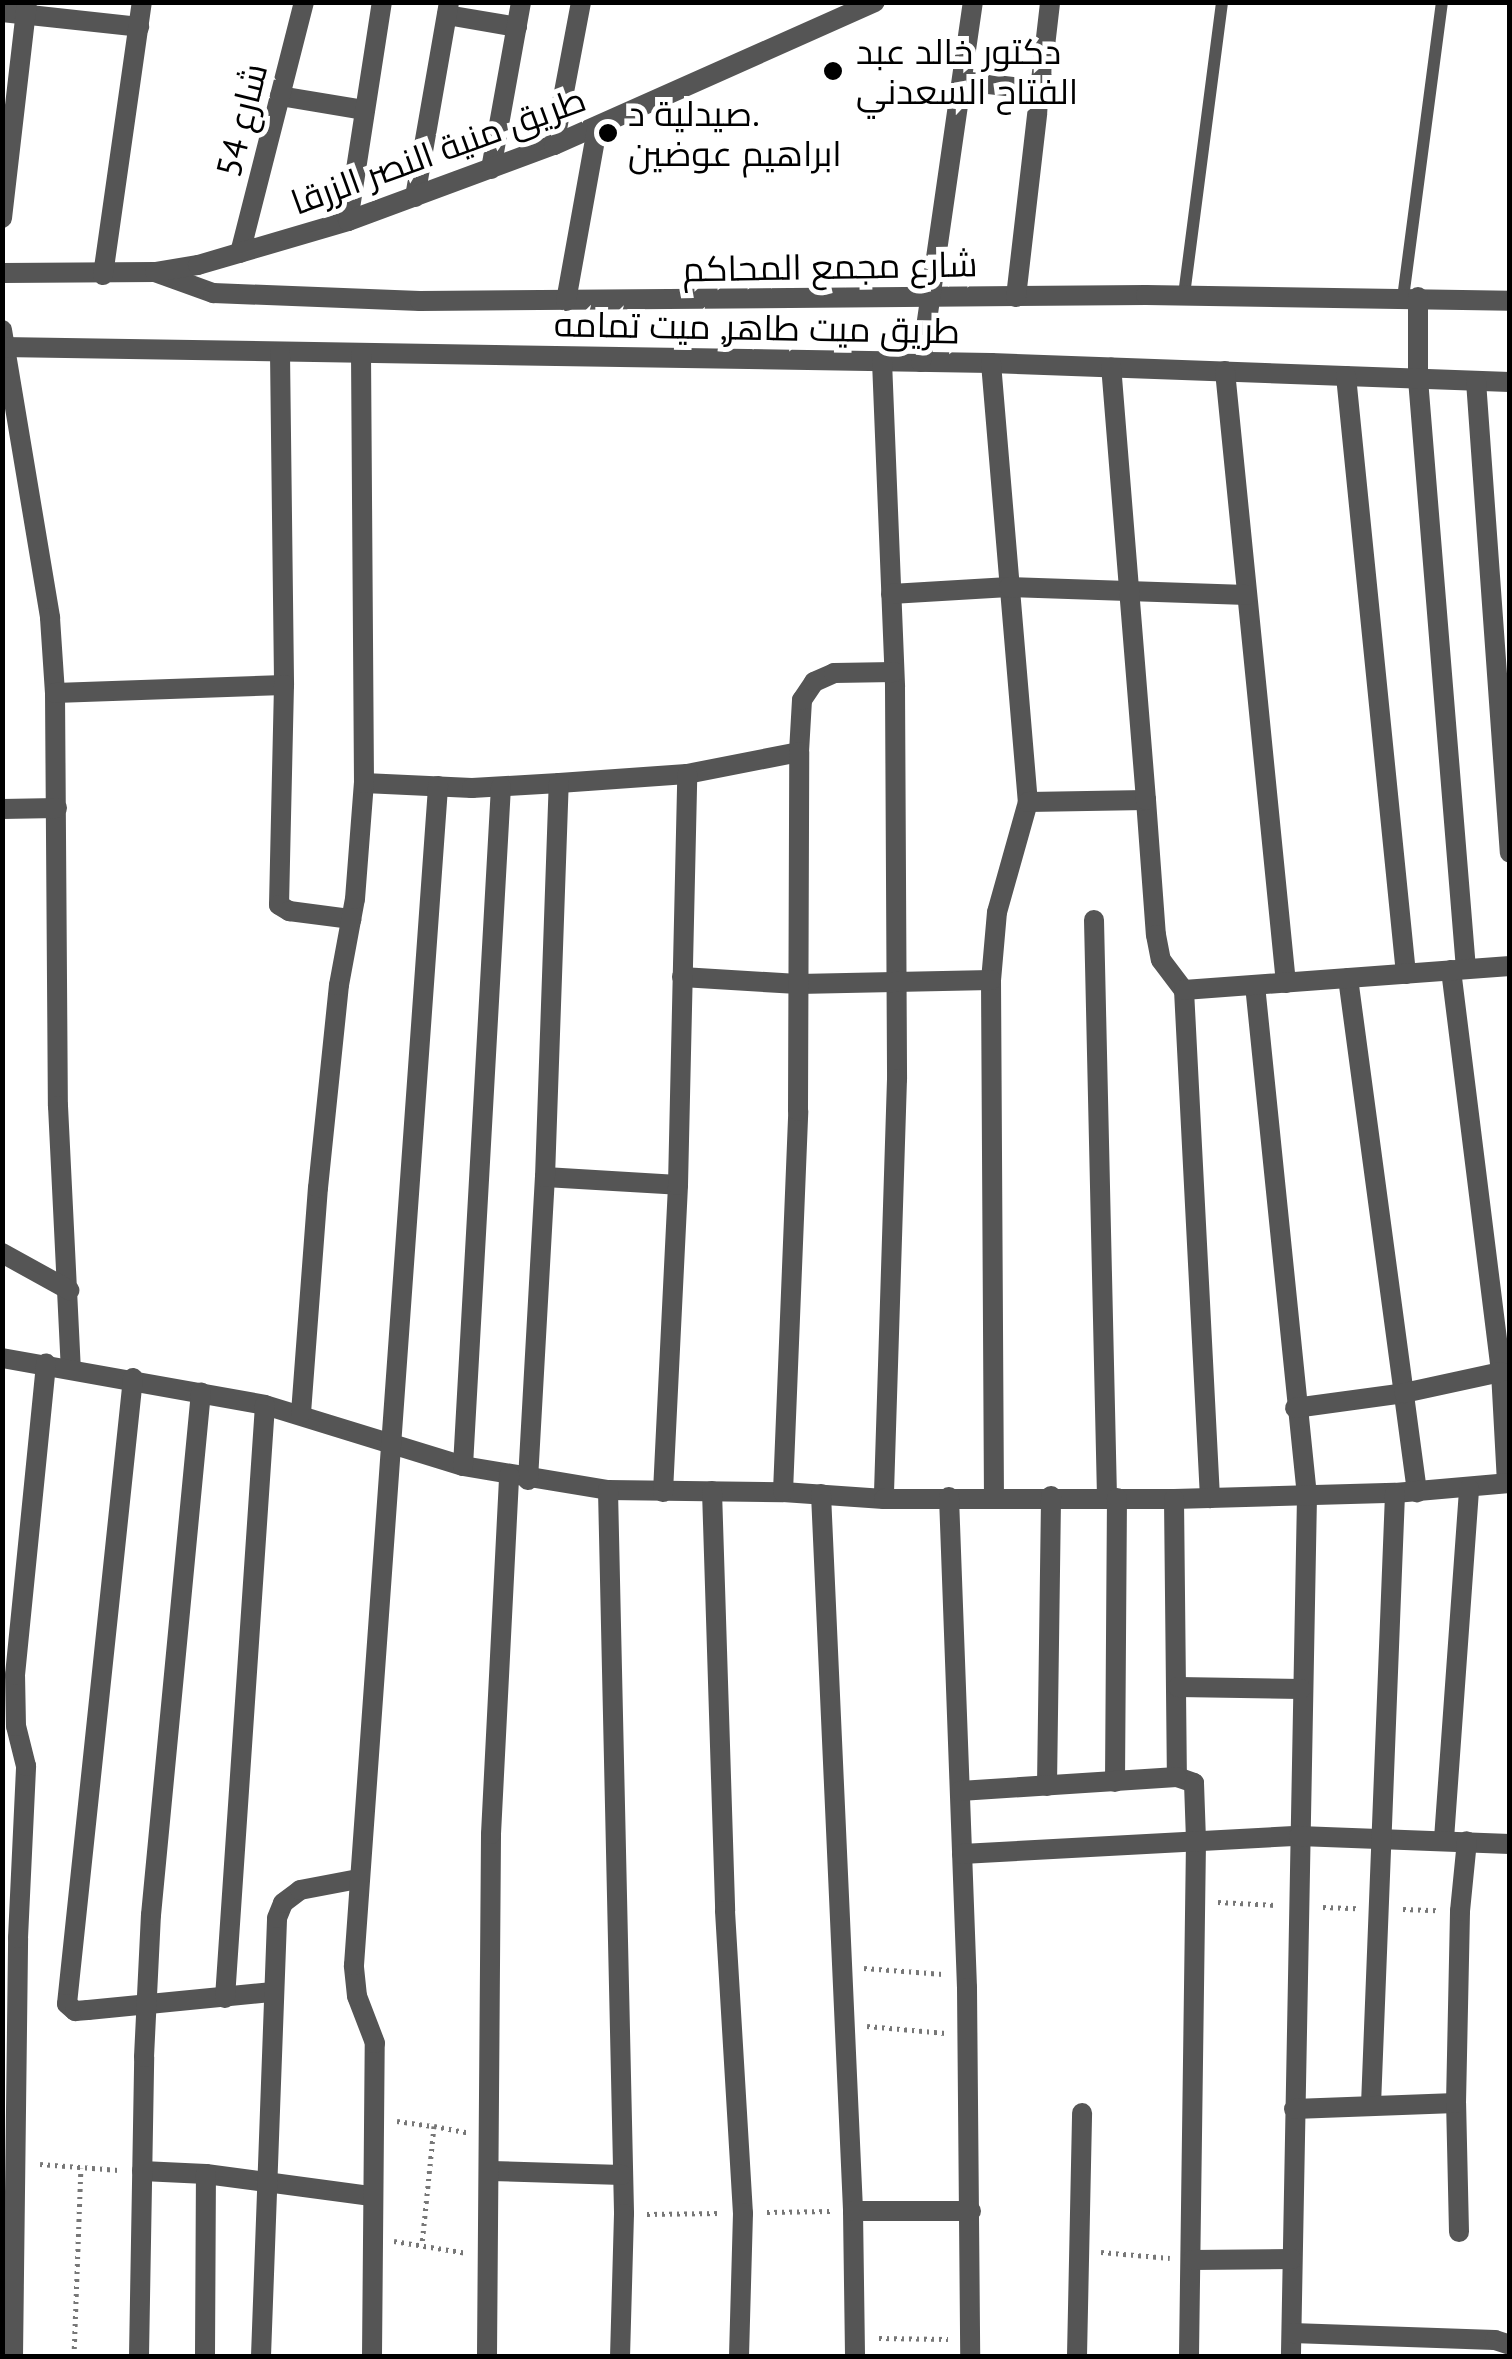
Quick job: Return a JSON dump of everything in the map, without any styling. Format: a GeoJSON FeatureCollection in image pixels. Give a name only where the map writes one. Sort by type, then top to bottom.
{"type":"FeatureCollection","features":[{"type":"Feature","properties":{"kind":"street"},"geometry":{"type":"LineString","coordinates":[[103,275],[142,2]]}},
{"type":"Feature","properties":{"kind":"street","name":"شارع 54"},"geometry":{"type":"LineString","coordinates":[[240,253],[304,2]]}},
{"type":"Feature","properties":{"kind":"street"},"geometry":{"type":"LineString","coordinates":[[348,221],[382,2]]}},
{"type":"Feature","properties":{"kind":"street"},"geometry":{"type":"LineString","coordinates":[[491,169],[521,2]]}},
{"type":"Feature","properties":{"kind":"street"},"geometry":{"type":"LineString","coordinates":[[554,146],[581,2]]}},
{"type":"Feature","properties":{"kind":"street","name":"طريق منية النصر الزرقا"},"geometry":{"type":"LineString","coordinates":[[2,273],[155,272],[240,253],[348,221],[554,146],[842,10],[875,2]]}},
{"type":"Feature","properties":{"kind":"street"},"geometry":{"type":"LineString","coordinates":[[922,362],[974,2]]}},
{"type":"Feature","properties":{"kind":"street"},"geometry":{"type":"LineString","coordinates":[[1016,297],[1050,2]]}},
{"type":"Feature","properties":{"kind":"street"},"geometry":{"type":"LineString","coordinates":[[2,12],[27,8],[139,27]]}},
{"type":"Feature","properties":{"kind":"street"},"geometry":{"type":"LineString","coordinates":[[2,218],[27,8]]}},
{"type":"Feature","properties":{"kind":"street"},"geometry":{"type":"LineString","coordinates":[[415,197],[448,9],[517,27]]}},
{"type":"Feature","properties":{"kind":"street"},"geometry":{"type":"LineString","coordinates":[[962,81],[1040,90]]}},
{"type":"Feature","properties":{"kind":"street"},"geometry":{"type":"LineString","coordinates":[[280,96],[366,110]]}},
{"type":"Feature","properties":{"kind":"street"},"geometry":{"type":"LineString","coordinates":[[566,301],[596,128]]}},
{"type":"Feature","properties":{"kind":"street","name":"شارع مجمع المحاكم"},"geometry":{"type":"LineString","coordinates":[[155,272],[196,290],[231,294],[566,301],[1184,295],[1510,301]]}},
{"type":"Feature","properties":{"kind":"street"},"geometry":{"type":"LineString","coordinates":[[2,1358],[134,1378],[265,1404],[463,1466],[608,1490],[782,1492],[884,1498],[1174,1499],[1395,1494],[1508,1483],[1502,1372],[1458,970],[1410,297]]}},
{"type":"Feature","properties":{"kind":"street"},"geometry":{"type":"LineString","coordinates":[[4,342],[50,618],[55,693],[58,1106],[72,1368]]}},
{"type":"Feature","properties":{"kind":"street","name":"طريق ميت طاهر, ميت تمامه"},"geometry":{"type":"LineString","coordinates":[[4,342],[280,353],[990,363],[1510,382]]}},
{"type":"Feature","properties":{"kind":"street"},"geometry":{"type":"LineString","coordinates":[[280,353],[284,685],[280,905],[289,911],[351,919]]}},
{"type":"Feature","properties":{"kind":"street"},"geometry":{"type":"LineString","coordinates":[[300,1413],[318,1188],[364,783],[361,354]]}},
{"type":"Feature","properties":{"kind":"street"},"geometry":{"type":"LineString","coordinates":[[882,361],[894,672],[896,984],[884,1498]]}},
{"type":"Feature","properties":{"kind":"street"},"geometry":{"type":"LineString","coordinates":[[990,363],[1028,802],[997,912],[991,980],[994,1497]]}},
{"type":"Feature","properties":{"kind":"street"},"geometry":{"type":"LineString","coordinates":[[1111,367],[1156,935],[1161,960],[1184,990],[1210,1498]]}},
{"type":"Feature","properties":{"kind":"street"},"geometry":{"type":"LineString","coordinates":[[1225,371],[1286,983]]}},
{"type":"Feature","properties":{"kind":"street"},"geometry":{"type":"LineString","coordinates":[[1346,376],[1406,974]]}},
{"type":"Feature","properties":{"kind":"street"},"geometry":{"type":"LineString","coordinates":[[1476,381],[1510,853]]}},
{"type":"Feature","properties":{"kind":"street"},"geometry":{"type":"LineString","coordinates":[[891,594],[1009,587],[1247,595]]}},
{"type":"Feature","properties":{"kind":"street"},"geometry":{"type":"LineString","coordinates":[[782,1492],[798,1111],[802,700],[814,682],[834,673],[894,672]]}},
{"type":"Feature","properties":{"kind":"street"},"geometry":{"type":"LineString","coordinates":[[55,693],[284,685]]}},
{"type":"Feature","properties":{"kind":"street"},"geometry":{"type":"LineString","coordinates":[[364,783],[501,786],[687,774],[799,752]]}},
{"type":"Feature","properties":{"kind":"street"},"geometry":{"type":"LineString","coordinates":[[663,1492],[678,1185],[687,774]]}},
{"type":"Feature","properties":{"kind":"street"},"geometry":{"type":"LineString","coordinates":[[487,2356],[492,1834],[545,1177],[559,783]]}},
{"type":"Feature","properties":{"kind":"street"},"geometry":{"type":"LineString","coordinates":[[372,2356],[370,2196],[377,2118],[375,2042],[357,1996],[354,1965],[438,786]]}},
{"type":"Feature","properties":{"kind":"street"},"geometry":{"type":"LineString","coordinates":[[463,1466],[501,786]]}},
{"type":"Feature","properties":{"kind":"street"},"geometry":{"type":"LineString","coordinates":[[1028,802],[1146,800]]}},
{"type":"Feature","properties":{"kind":"street"},"geometry":{"type":"LineString","coordinates":[[2,809],[57,808]]}},
{"type":"Feature","properties":{"kind":"street"},"geometry":{"type":"LineString","coordinates":[[1094,920],[1112,1498],[1115,1782]]}},
{"type":"Feature","properties":{"kind":"street"},"geometry":{"type":"LineString","coordinates":[[1184,990],[1510,966]]}},
{"type":"Feature","properties":{"kind":"street"},"geometry":{"type":"LineString","coordinates":[[682,977],[798,984],[991,980]]}},
{"type":"Feature","properties":{"kind":"street"},"geometry":{"type":"LineString","coordinates":[[1348,978],[1417,1492]]}},
{"type":"Feature","properties":{"kind":"street"},"geometry":{"type":"LineString","coordinates":[[1255,985],[1295,1408],[1307,1496],[1298,1836],[1292,2356]]}},
{"type":"Feature","properties":{"kind":"street"},"geometry":{"type":"LineString","coordinates":[[545,1177],[678,1185]]}},
{"type":"Feature","properties":{"kind":"street"},"geometry":{"type":"LineString","coordinates":[[2,1252],[69,1290]]}},
{"type":"Feature","properties":{"kind":"street"},"geometry":{"type":"LineString","coordinates":[[13,2356],[17,1978],[26,1766],[16,1726],[11,1629],[46,1364]]}},
{"type":"Feature","properties":{"kind":"street"},"geometry":{"type":"LineString","coordinates":[[1295,1408],[1404,1393],[1502,1372]]}},
{"type":"Feature","properties":{"kind":"street"},"geometry":{"type":"LineString","coordinates":[[134,1378],[66,2004],[75,2010],[146,2006],[273,1992]]}},
{"type":"Feature","properties":{"kind":"street"},"geometry":{"type":"LineString","coordinates":[[140,2356],[146,2006],[201,1392]]}},
{"type":"Feature","properties":{"kind":"street"},"geometry":{"type":"LineString","coordinates":[[224,1998],[265,1404]]}},
{"type":"Feature","properties":{"kind":"street"},"geometry":{"type":"LineString","coordinates":[[1444,1839],[1469,1489]]}},
{"type":"Feature","properties":{"kind":"street"},"geometry":{"type":"LineString","coordinates":[[608,1490],[624,2214],[620,2356]]}},
{"type":"Feature","properties":{"kind":"street"},"geometry":{"type":"LineString","coordinates":[[712,1491],[725,1912],[743,2213],[739,2356]]}},
{"type":"Feature","properties":{"kind":"street"},"geometry":{"type":"LineString","coordinates":[[821,1494],[856,2347]]}},
{"type":"Feature","properties":{"kind":"street"},"geometry":{"type":"LineString","coordinates":[[1371,2106],[1378,1836],[1395,1494]]}},
{"type":"Feature","properties":{"kind":"street"},"geometry":{"type":"LineString","coordinates":[[1046,1786],[1050,1496]]}},
{"type":"Feature","properties":{"kind":"street"},"geometry":{"type":"LineString","coordinates":[[949,1497],[968,2035],[970,2348]]}},
{"type":"Feature","properties":{"kind":"street"},"geometry":{"type":"LineString","coordinates":[[1174,1499],[1177,1778]]}},
{"type":"Feature","properties":{"kind":"street"},"geometry":{"type":"LineString","coordinates":[[1178,1687],[1301,1688]]}},
{"type":"Feature","properties":{"kind":"street"},"geometry":{"type":"LineString","coordinates":[[960,1791],[1177,1778],[1194,1782],[1189,2356]]}},
{"type":"Feature","properties":{"kind":"street"},"geometry":{"type":"LineString","coordinates":[[962,1854],[1298,1836],[1378,1836],[1510,1844]]}},
{"type":"Feature","properties":{"kind":"street"},"geometry":{"type":"LineString","coordinates":[[1459,2232],[1456,2102],[1460,1911],[1467,1841]]}},
{"type":"Feature","properties":{"kind":"street"},"geometry":{"type":"LineString","coordinates":[[262,2356],[276,1918],[282,1902],[300,1890],[358,1878]]}},
{"type":"Feature","properties":{"kind":"street"},"geometry":{"type":"LineString","coordinates":[[1294,2109],[1456,2102]]}},
{"type":"Feature","properties":{"kind":"street"},"geometry":{"type":"LineString","coordinates":[[1078,2356],[1082,2113]]}},
{"type":"Feature","properties":{"kind":"street"},"geometry":{"type":"LineString","coordinates":[[491,2170],[622,2175]]}},
{"type":"Feature","properties":{"kind":"street"},"geometry":{"type":"LineString","coordinates":[[142,2171],[206,2174],[370,2196]]}},
{"type":"Feature","properties":{"kind":"street"},"geometry":{"type":"LineString","coordinates":[[204,2356],[206,2174]]}},
{"type":"Feature","properties":{"kind":"street"},"geometry":{"type":"LineString","coordinates":[[853,2211],[970,2212]]}},
{"type":"Feature","properties":{"kind":"street"},"geometry":{"type":"LineString","coordinates":[[1192,2260],[1292,2259]]}},
{"type":"Feature","properties":{"kind":"street"},"geometry":{"type":"LineString","coordinates":[[1292,2333],[1375,2347],[1495,2340],[1510,2345]]}},
{"type":"Feature","properties":{"kind":"lane"},"geometry":{"type":"LineString","coordinates":[[1184,295],[1222,2]]}},
{"type":"Feature","properties":{"kind":"lane"},"geometry":{"type":"LineString","coordinates":[[1410,297],[1442,2]]}},
{"type":"Feature","properties":{"kind":"path"},"geometry":{"type":"LineString","coordinates":[[1195,1901],[1460,1911]]}},
{"type":"Feature","properties":{"kind":"path"},"geometry":{"type":"LineString","coordinates":[[841,1967],[966,1975]]}},
{"type":"Feature","properties":{"kind":"path"},"geometry":{"type":"LineString","coordinates":[[844,2024],[968,2035]]}},
{"type":"Feature","properties":{"kind":"path"},"geometry":{"type":"LineString","coordinates":[[377,2118],[434,2126],[422,2245],[486,2256]]}},
{"type":"Feature","properties":{"kind":"path"},"geometry":{"type":"LineString","coordinates":[[17,2162],[142,2171]]}},
{"type":"Feature","properties":{"kind":"path"},"geometry":{"type":"LineString","coordinates":[[74,2356],[80,2168]]}},
{"type":"Feature","properties":{"kind":"path"},"geometry":{"type":"LineString","coordinates":[[624,2214],[853,2211]]}},
{"type":"Feature","properties":{"kind":"path"},"geometry":{"type":"LineString","coordinates":[[1080,2251],[1192,2260]]}},
{"type":"Feature","properties":{"kind":"path"},"geometry":{"type":"LineString","coordinates":[[856,2347],[970,2348]]}},
{"type":"Feature","properties":{"kind":"place","name":"دكتور خالد عبد الفتاح السعدني"},"geometry":{"type":"Point","coordinates":[833,71]}},
{"type":"Feature","properties":{"kind":"place","name":"صيدلية د. ابراهيم عوضين"},"geometry":{"type":"Point","coordinates":[608,133]}}]}
